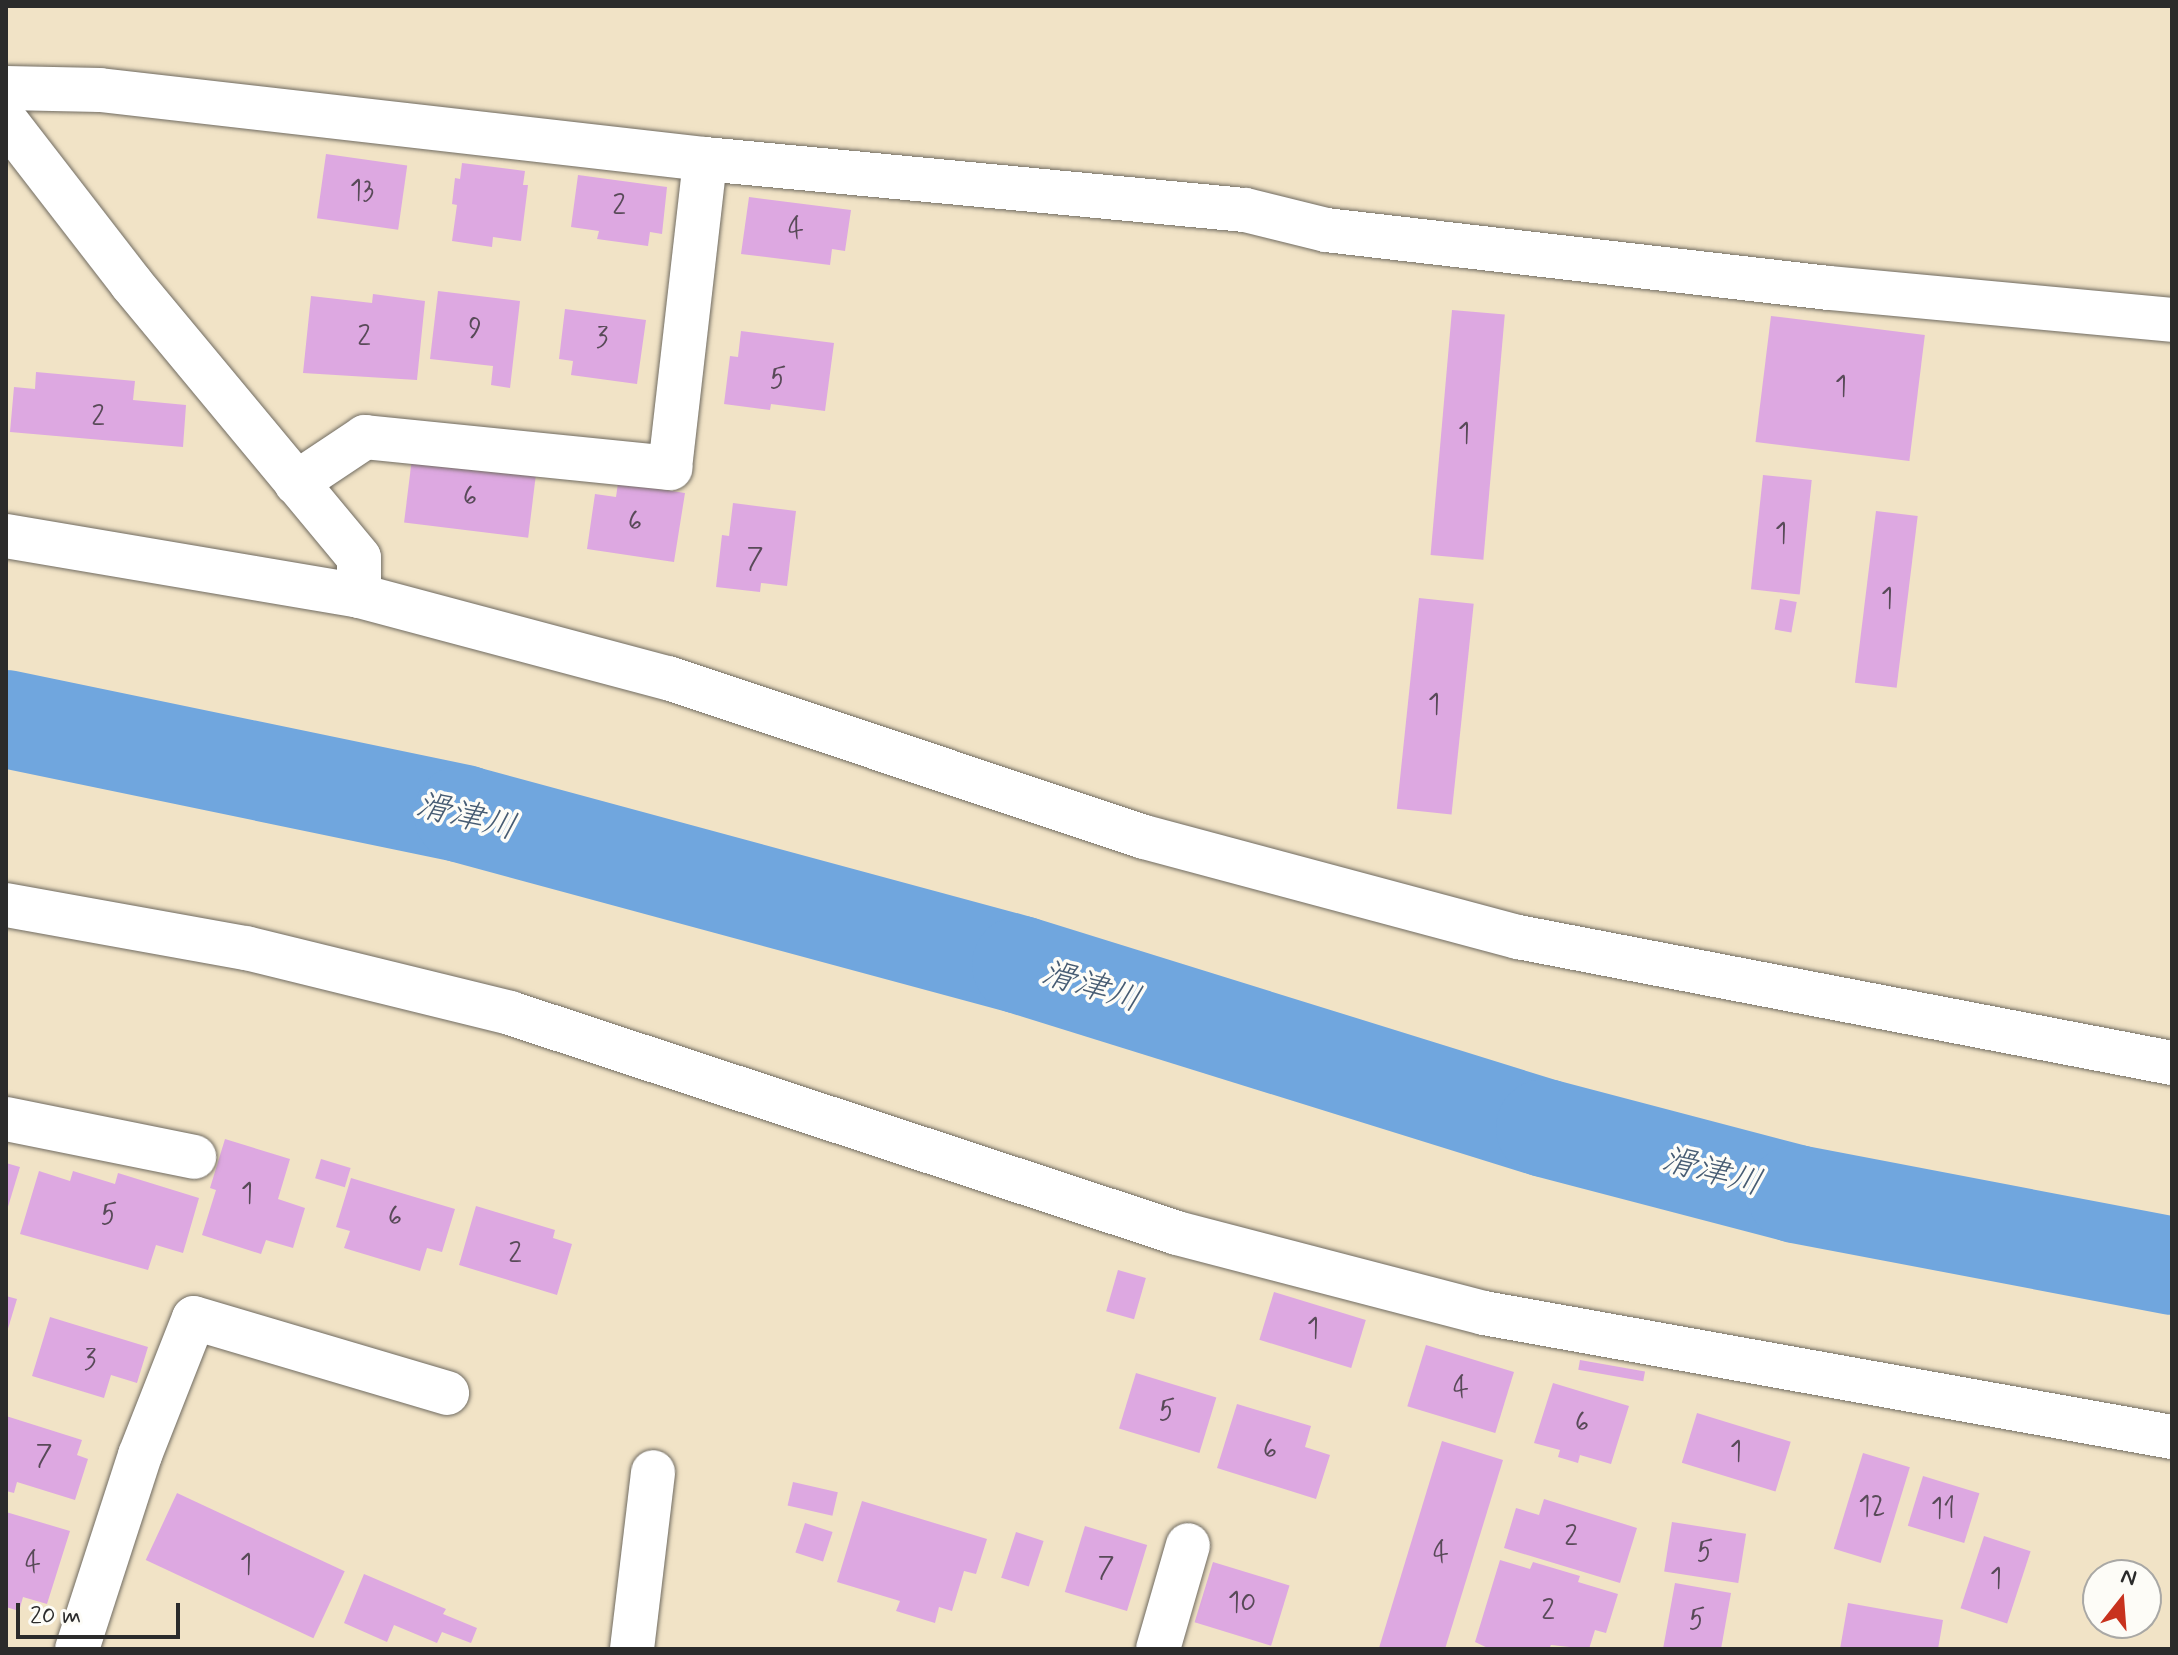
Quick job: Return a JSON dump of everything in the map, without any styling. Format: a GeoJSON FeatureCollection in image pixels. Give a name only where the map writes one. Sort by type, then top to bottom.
{"type":"FeatureCollection","features":[{"type":"Feature","properties":{"kind":"street"},"geometry":{"type":"LineString","coordinates":[[6,88],[100,90],[705,159],[1245,210],[1326,230],[1829,288],[2172,320]]}},
{"type":"Feature","properties":{"kind":"street"},"geometry":{"type":"LineString","coordinates":[[6,121],[131,283],[359,558],[359,596]]}},
{"type":"Feature","properties":{"kind":"street"},"geometry":{"type":"LineString","coordinates":[[296,483],[365,437],[670,468],[705,159]]}},
{"type":"Feature","properties":{"kind":"street"},"geometry":{"type":"LineString","coordinates":[[6,536],[359,596],[668,678],[1144,837],[1518,937],[1806,995],[2172,1063]]}},
{"type":"Feature","properties":{"kind":"street"},"geometry":{"type":"LineString","coordinates":[[6,905],[246,948],[510,1013],[1177,1233],[1484,1313],[2172,1437]]}},
{"type":"Feature","properties":{"kind":"street"},"geometry":{"type":"LineString","coordinates":[[6,1119],[194,1157]]}},
{"type":"Feature","properties":{"kind":"street"},"geometry":{"type":"LineString","coordinates":[[77,1649],[140,1455],[194,1318],[447,1393]]}},
{"type":"Feature","properties":{"kind":"street"},"geometry":{"type":"LineString","coordinates":[[632,1649],[653,1472]]}},
{"type":"Feature","properties":{"kind":"street"},"geometry":{"type":"LineString","coordinates":[[1158,1649],[1188,1545]]}},
{"type":"Feature","properties":{"kind":"building"},"geometry":{"type":"Polygon","coordinates":[[[326,154],[407,165],[398,230],[317,218],[326,154]]]}},
{"type":"Feature","properties":{"kind":"building"},"geometry":{"type":"Polygon","coordinates":[[[462,163],[525,171],[523,185],[528,185],[521,241],[493,237],[492,247],[452,241],[457,205],[452,204],[455,178],[460,179],[462,163]]]}},
{"type":"Feature","properties":{"kind":"building"},"geometry":{"type":"Polygon","coordinates":[[[578,175],[667,187],[662,234],[650,232],[648,246],[597,239],[599,231],[571,227],[578,175]]]}},
{"type":"Feature","properties":{"kind":"building"},"geometry":{"type":"Polygon","coordinates":[[[749,197],[851,210],[845,251],[832,249],[830,265],[741,254],[749,197]]]}},
{"type":"Feature","properties":{"kind":"building"},"geometry":{"type":"Polygon","coordinates":[[[438,291],[520,301],[510,388],[491,385],[493,366],[430,359],[438,291]]]}},
{"type":"Feature","properties":{"kind":"building"},"geometry":{"type":"Polygon","coordinates":[[[373,294],[425,301],[417,380],[303,373],[311,296],[372,303],[373,294]]]}},
{"type":"Feature","properties":{"kind":"building"},"geometry":{"type":"Polygon","coordinates":[[[565,309],[646,320],[637,384],[571,375],[573,361],[559,359],[565,309]]]}},
{"type":"Feature","properties":{"kind":"building"},"geometry":{"type":"Polygon","coordinates":[[[1452,310],[1505,315],[1483,560],[1431,555],[1452,310]]]}},
{"type":"Feature","properties":{"kind":"building"},"geometry":{"type":"Polygon","coordinates":[[[1771,316],[1925,335],[1909,461],[1756,442],[1771,316]]]}},
{"type":"Feature","properties":{"kind":"building"},"geometry":{"type":"Polygon","coordinates":[[[741,331],[834,343],[825,411],[771,404],[770,410],[724,404],[730,356],[738,357],[741,331]]]}},
{"type":"Feature","properties":{"kind":"building"},"geometry":{"type":"Polygon","coordinates":[[[36,372],[135,381],[133,400],[186,405],[183,447],[10,432],[14,387],[35,389],[36,372]]]}},
{"type":"Feature","properties":{"kind":"building"},"geometry":{"type":"Polygon","coordinates":[[[412,458],[536,473],[528,538],[404,523],[412,458]]]}},
{"type":"Feature","properties":{"kind":"building"},"geometry":{"type":"Polygon","coordinates":[[[1763,475],[1812,480],[1800,594],[1751,589],[1763,475]]]}},
{"type":"Feature","properties":{"kind":"building"},"geometry":{"type":"Polygon","coordinates":[[[618,483],[685,493],[674,562],[587,549],[595,494],[616,497],[618,483]]]}},
{"type":"Feature","properties":{"kind":"building"},"geometry":{"type":"Polygon","coordinates":[[[733,503],[796,511],[787,586],[761,583],[760,592],[716,587],[722,535],[729,536],[733,503]]]}},
{"type":"Feature","properties":{"kind":"building"},"geometry":{"type":"Polygon","coordinates":[[[1876,511],[1918,516],[1897,688],[1855,683],[1876,511]]]}},
{"type":"Feature","properties":{"kind":"building"},"geometry":{"type":"Polygon","coordinates":[[[1419,598],[1474,604],[1452,815],[1397,809],[1419,598]]]}},
{"type":"Feature","properties":{"kind":"building"},"geometry":{"type":"Polygon","coordinates":[[[1780,599],[1797,602],[1791,632],[1775,630],[1780,599]]]}},
{"type":"Feature","properties":{"kind":"building"},"geometry":{"type":"Polygon","coordinates":[[[225,1139],[290,1159],[278,1199],[305,1208],[293,1248],[266,1240],[261,1254],[202,1235],[216,1190],[210,1188],[225,1139]]]}},
{"type":"Feature","properties":{"kind":"building"},"geometry":{"type":"Polygon","coordinates":[[[321,1159],[351,1168],[345,1187],[315,1178],[321,1159]]]}},
{"type":"Feature","properties":{"kind":"building"},"geometry":{"type":"Polygon","coordinates":[[[6,1163],[20,1167],[7,1210],[6,1210],[6,1163]]]}},
{"type":"Feature","properties":{"kind":"building"},"geometry":{"type":"Polygon","coordinates":[[[39,1171],[70,1181],[73,1171],[115,1184],[118,1173],[199,1198],[183,1253],[156,1245],[148,1270],[20,1234],[39,1171]]]}},
{"type":"Feature","properties":{"kind":"building"},"geometry":{"type":"Polygon","coordinates":[[[351,1178],[455,1209],[442,1252],[427,1248],[420,1271],[344,1248],[350,1231],[336,1227],[351,1178]]]}},
{"type":"Feature","properties":{"kind":"building"},"geometry":{"type":"Polygon","coordinates":[[[476,1206],[555,1230],[553,1238],[572,1244],[557,1295],[459,1265],[476,1206]]]}},
{"type":"Feature","properties":{"kind":"building"},"geometry":{"type":"Polygon","coordinates":[[[1118,1270],[1146,1278],[1134,1319],[1106,1311],[1118,1270]]]}},
{"type":"Feature","properties":{"kind":"building"},"geometry":{"type":"Polygon","coordinates":[[[1274,1292],[1366,1320],[1351,1368],[1259,1340],[1274,1292]]]}},
{"type":"Feature","properties":{"kind":"building"},"geometry":{"type":"Polygon","coordinates":[[[6,1296],[17,1299],[7,1332],[6,1332],[6,1296]]]}},
{"type":"Feature","properties":{"kind":"building"},"geometry":{"type":"Polygon","coordinates":[[[50,1317],[148,1347],[137,1383],[111,1375],[104,1398],[32,1376],[50,1317]]]}},
{"type":"Feature","properties":{"kind":"building"},"geometry":{"type":"Polygon","coordinates":[[[1426,1345],[1514,1372],[1495,1433],[1407,1406],[1426,1345]]]}},
{"type":"Feature","properties":{"kind":"building"},"geometry":{"type":"Polygon","coordinates":[[[1580,1360],[1645,1371],[1643,1381],[1578,1370],[1580,1360]]]}},
{"type":"Feature","properties":{"kind":"building"},"geometry":{"type":"Polygon","coordinates":[[[1136,1373],[1216,1398],[1199,1453],[1119,1428],[1136,1373]]]}},
{"type":"Feature","properties":{"kind":"building"},"geometry":{"type":"Polygon","coordinates":[[[1553,1383],[1629,1406],[1611,1464],[1580,1455],[1578,1463],[1558,1457],[1560,1450],[1534,1443],[1553,1383]]]}},
{"type":"Feature","properties":{"kind":"building"},"geometry":{"type":"Polygon","coordinates":[[[1237,1404],[1311,1426],[1305,1447],[1330,1455],[1316,1499],[1217,1468],[1237,1404]]]}},
{"type":"Feature","properties":{"kind":"building"},"geometry":{"type":"Polygon","coordinates":[[[1697,1413],[1791,1442],[1776,1491],[1682,1463],[1697,1413]]]}},
{"type":"Feature","properties":{"kind":"building"},"geometry":{"type":"Polygon","coordinates":[[[6,1416],[82,1440],[77,1455],[88,1459],[75,1500],[17,1482],[14,1493],[6,1491],[6,1416]]]}},
{"type":"Feature","properties":{"kind":"building"},"geometry":{"type":"Polygon","coordinates":[[[1442,1441],[1503,1460],[1445,1649],[1379,1648],[1442,1441]]]}},
{"type":"Feature","properties":{"kind":"building"},"geometry":{"type":"Polygon","coordinates":[[[1863,1453],[1910,1467],[1881,1563],[1834,1549],[1863,1453]]]}},
{"type":"Feature","properties":{"kind":"building"},"geometry":{"type":"Polygon","coordinates":[[[1923,1476],[1979,1493],[1964,1543],[1908,1526],[1923,1476]]]}},
{"type":"Feature","properties":{"kind":"building"},"geometry":{"type":"Polygon","coordinates":[[[793,1482],[838,1492],[832,1516],[788,1505],[793,1482]]]}},
{"type":"Feature","properties":{"kind":"building"},"geometry":{"type":"Polygon","coordinates":[[[177,1493],[345,1571],[313,1638],[146,1560],[177,1493]]]}},
{"type":"Feature","properties":{"kind":"building"},"geometry":{"type":"Polygon","coordinates":[[[1544,1499],[1637,1528],[1620,1583],[1504,1548],[1516,1508],[1539,1515],[1544,1499]]]}},
{"type":"Feature","properties":{"kind":"building"},"geometry":{"type":"Polygon","coordinates":[[[862,1501],[987,1539],[976,1574],[964,1571],[952,1611],[939,1607],[935,1623],[896,1611],[900,1601],[837,1582],[862,1501]]]}},
{"type":"Feature","properties":{"kind":"building"},"geometry":{"type":"Polygon","coordinates":[[[6,1512],[70,1531],[47,1604],[23,1597],[19,1611],[6,1607],[6,1512]]]}},
{"type":"Feature","properties":{"kind":"building"},"geometry":{"type":"Polygon","coordinates":[[[1672,1522],[1746,1534],[1738,1583],[1664,1571],[1672,1522]]]}},
{"type":"Feature","properties":{"kind":"building"},"geometry":{"type":"Polygon","coordinates":[[[805,1523],[833,1532],[823,1561],[795,1552],[805,1523]]]}},
{"type":"Feature","properties":{"kind":"building"},"geometry":{"type":"Polygon","coordinates":[[[1085,1526],[1147,1545],[1127,1611],[1065,1592],[1085,1526]]]}},
{"type":"Feature","properties":{"kind":"building"},"geometry":{"type":"Polygon","coordinates":[[[1016,1532],[1044,1541],[1029,1587],[1001,1578],[1016,1532]]]}},
{"type":"Feature","properties":{"kind":"building"},"geometry":{"type":"Polygon","coordinates":[[[1984,1536],[2031,1551],[2007,1623],[1961,1608],[1984,1536]]]}},
{"type":"Feature","properties":{"kind":"building"},"geometry":{"type":"Polygon","coordinates":[[[1500,1560],[1530,1569],[1533,1562],[1580,1576],[1578,1582],[1618,1594],[1606,1633],[1595,1630],[1589,1649],[1551,1645],[1549,1649],[1490,1649],[1475,1642],[1500,1560]]]}},
{"type":"Feature","properties":{"kind":"building"},"geometry":{"type":"Polygon","coordinates":[[[1213,1562],[1290,1585],[1271,1646],[1195,1622],[1213,1562]]]}},
{"type":"Feature","properties":{"kind":"building"},"geometry":{"type":"Polygon","coordinates":[[[364,1574],[446,1609],[443,1614],[477,1628],[471,1643],[442,1632],[437,1643],[394,1625],[387,1642],[344,1623],[364,1574]]]}},
{"type":"Feature","properties":{"kind":"building"},"geometry":{"type":"Polygon","coordinates":[[[1675,1583],[1731,1593],[1721,1649],[1663,1649],[1675,1583]]]}},
{"type":"Feature","properties":{"kind":"building"},"geometry":{"type":"Polygon","coordinates":[[[1848,1603],[1943,1620],[1938,1649],[1840,1649],[1848,1603]]]}},
{"type":"Feature","properties":{"kind":"waterway","name":"滑津川"},"geometry":{"type":"LineString","coordinates":[[6,719],[463,814],[1021,965],[1545,1128],[1796,1194],[2172,1266]]}}]}
